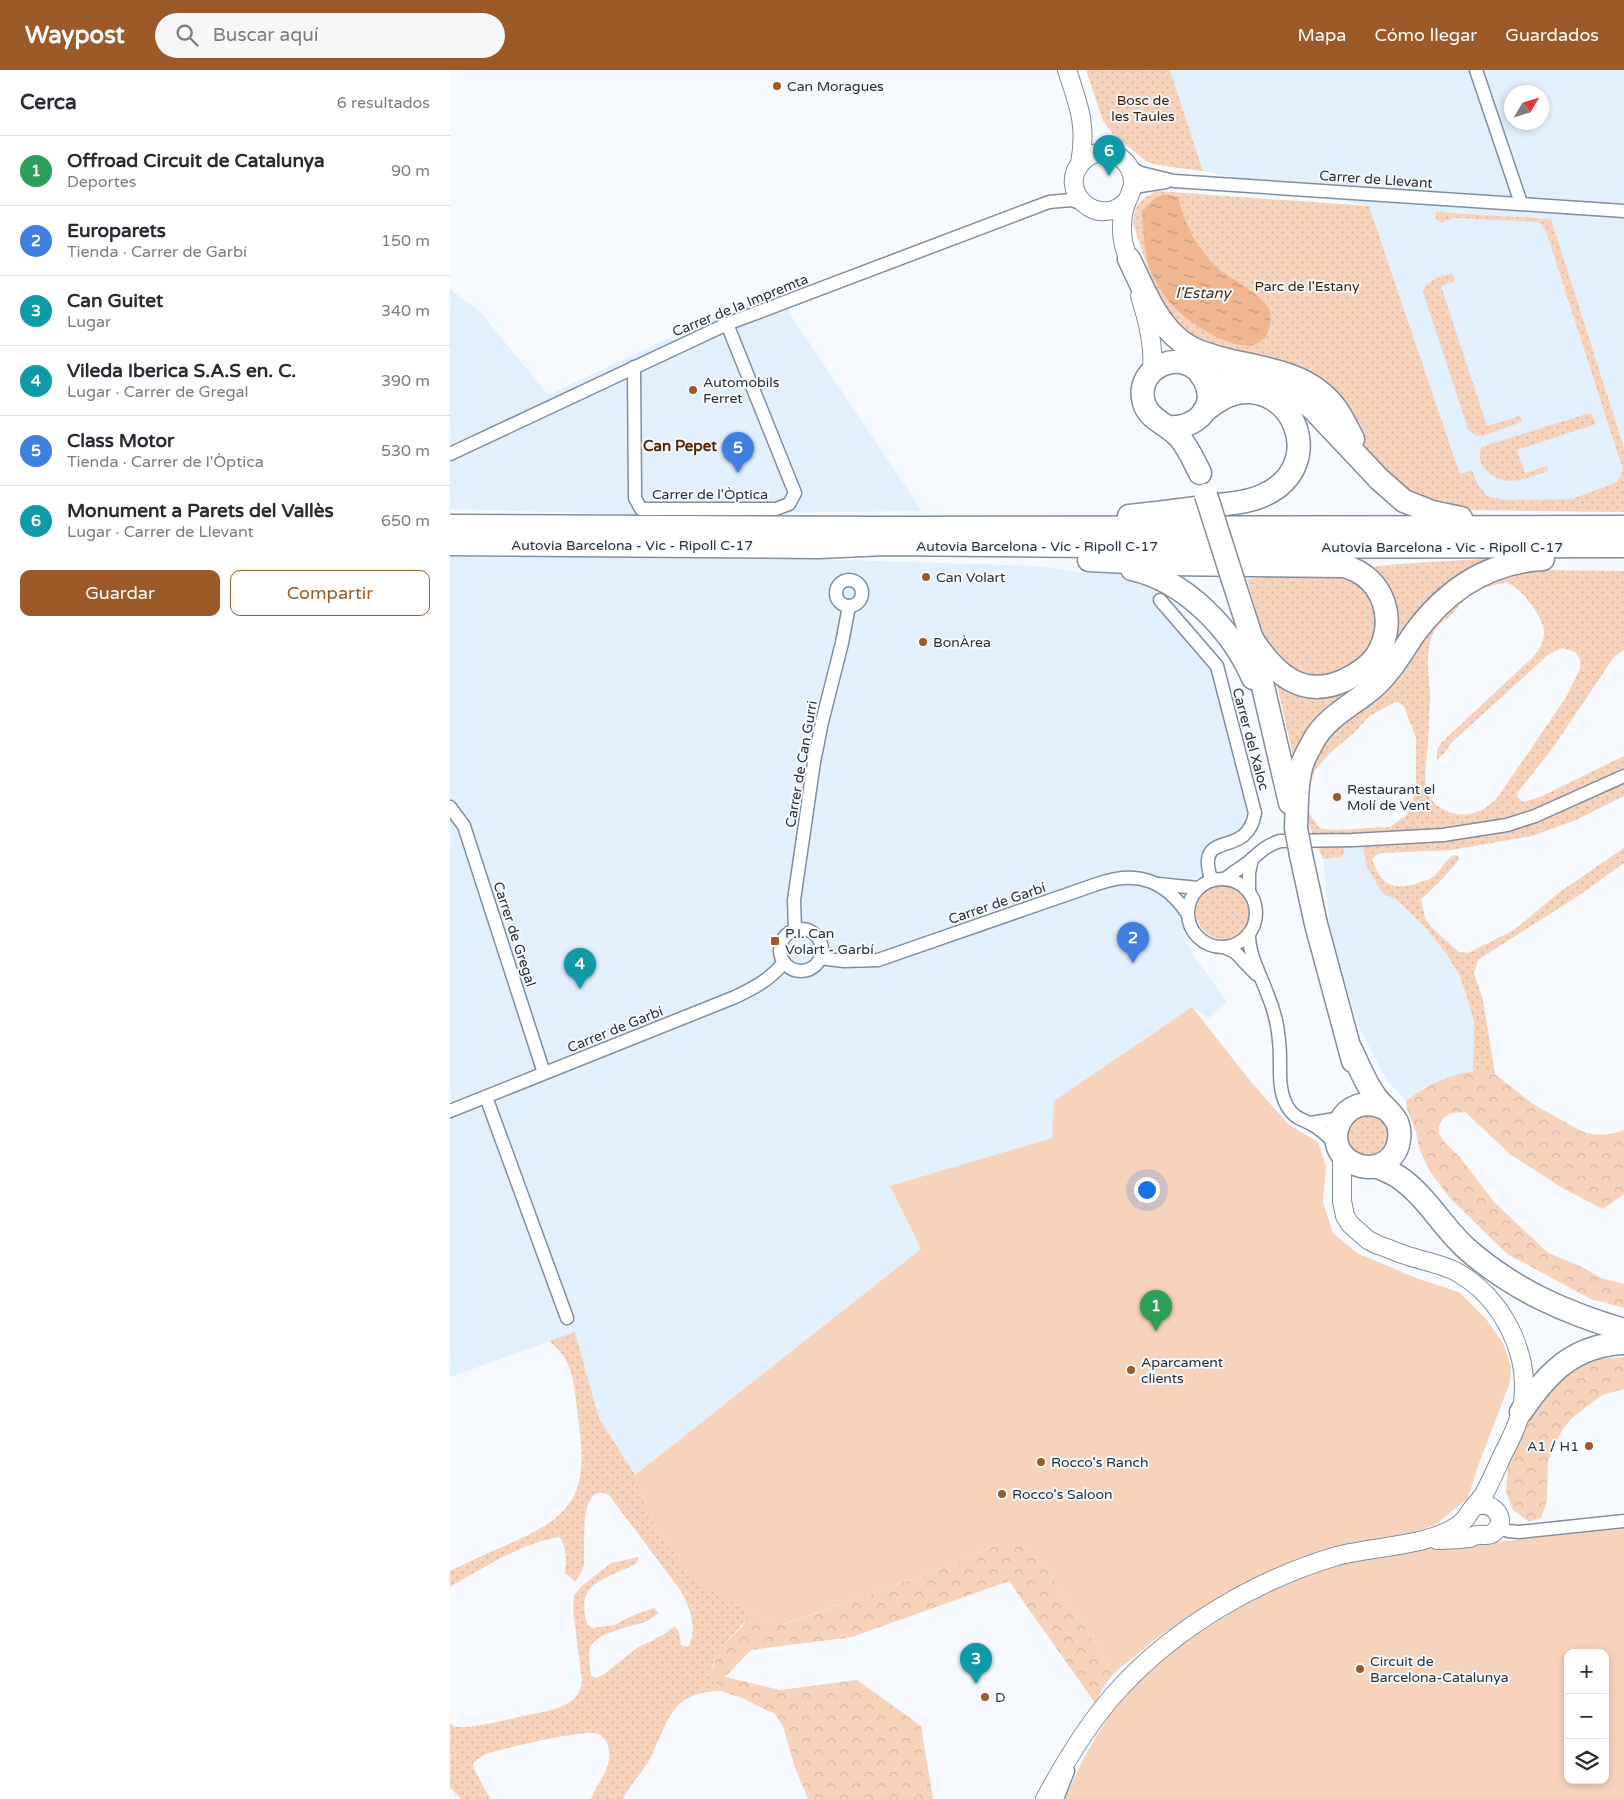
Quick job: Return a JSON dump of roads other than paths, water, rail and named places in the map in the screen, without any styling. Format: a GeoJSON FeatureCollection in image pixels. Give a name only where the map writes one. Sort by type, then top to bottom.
{"type":"FeatureCollection","features":[{"type":"Feature","properties":{"kind":"highway"},"geometry":{"type":"LineString","coordinates":[[1125,249],[1153,308],[1176,336],[1188,346],[1202,353],[1288,374],[1315,388],[1333,405],[1368,466]]}},
{"type":"Feature","properties":{"kind":"highway"},"geometry":{"type":"LineString","coordinates":[[1200,473],[1178,435],[1148,412],[1143,402],[1142,390],[1146,379],[1152,371],[1168,362],[1177,361],[1190,366],[1201,375],[1223,381],[1257,380],[1282,387],[1298,396],[1314,410],[1388,488],[1404,501],[1454,518],[1570,518],[1622,537]]}},
{"type":"Feature","properties":{"kind":"highway"},"geometry":{"type":"LineString","coordinates":[[1201,375],[1207,390],[1208,399],[1195,428],[1195,442],[1200,473],[1252,640],[1272,720],[1318,932],[1350,1048],[1356,1083],[1354,1098],[1336,1131],[1340,1150],[1351,1162],[1372,1167],[1398,1177],[1424,1201],[1453,1236],[1469,1251],[1512,1283],[1575,1315],[1624,1330]]}},
{"type":"Feature","properties":{"kind":"highway"},"geometry":{"type":"LineString","coordinates":[[886,536],[973,521],[1124,516],[1253,499],[1274,490],[1290,476],[1298,457],[1299,439],[1295,425],[1288,414],[1275,401],[1264,395],[1240,393],[1220,400],[1183,427],[1167,427]]}},
{"type":"Feature","properties":{"kind":"highway","name":"Autovia Barcelona - Vic - Ripoll C-17"},"geometry":{"type":"LineString","coordinates":[[450,526],[886,536],[1197,547],[1622,537]]}},
{"type":"Feature","properties":{"kind":"highway"},"geometry":{"type":"LineString","coordinates":[[886,536],[926,555],[1168,564],[1344,566],[1361,573],[1377,587],[1383,600],[1386,614],[1386,630],[1376,656],[1358,673],[1335,684],[1325,686],[1308,685],[1289,680],[1270,665],[1252,640]]}},
{"type":"Feature","properties":{"kind":"highway","name":"Autovia Barcelona - Vic - Ripoll C-17"},"geometry":{"type":"LineString","coordinates":[[450,544],[810,547],[886,536]]}},
{"type":"Feature","properties":{"kind":"highway"},"geometry":{"type":"LineString","coordinates":[[1296,828],[1301,766],[1315,738],[1325,724],[1374,687],[1386,675],[1431,613],[1449,595],[1481,575],[1514,562],[1584,558],[1622,537]]}},
{"type":"Feature","properties":{"kind":"highway"},"geometry":{"type":"LineString","coordinates":[[1097,561],[1154,576],[1174,586],[1202,608],[1220,626],[1242,656],[1272,720]]}},
{"type":"Feature","properties":{"kind":"highway"},"geometry":{"type":"LineString","coordinates":[[1350,1048],[1369,1086],[1396,1121],[1404,1163],[1424,1201]]}},
{"type":"Feature","properties":{"kind":"highway"},"geometry":{"type":"LineString","coordinates":[[1345,1114],[1354,1107],[1367,1104],[1374,1104],[1386,1109]]}},
{"type":"Feature","properties":{"kind":"highway"},"geometry":{"type":"LineString","coordinates":[[1372,1167],[1389,1159],[1399,1142]]}},
{"type":"Feature","properties":{"kind":"highway"},"geometry":{"type":"LineString","coordinates":[[1521,1412],[1542,1382],[1569,1358],[1585,1350],[1624,1343]]}},
{"type":"Feature","properties":{"kind":"street"},"geometry":{"type":"LineString","coordinates":[[1067,70],[1082,114],[1084,133],[1077,171],[1076,193],[1090,208],[1107,220],[1125,249]]}},
{"type":"Feature","properties":{"kind":"street"},"geometry":{"type":"LineString","coordinates":[[1476,70],[1521,203]]}},
{"type":"Feature","properties":{"kind":"street"},"geometry":{"type":"LineString","coordinates":[[1082,114],[1108,153]]}},
{"type":"Feature","properties":{"kind":"street"},"geometry":{"type":"LineString","coordinates":[[1049,202],[1062,194],[1077,171],[1092,154],[1108,153],[1116,155],[1128,166],[1133,178],[1130,196],[1123,213],[1125,249],[1146,316],[1153,352],[1152,371]]}},
{"type":"Feature","properties":{"kind":"street","name":"Carrer de Llevant"},"geometry":{"type":"LineString","coordinates":[[1128,166],[1141,173],[1174,181],[1624,211]]}},
{"type":"Feature","properties":{"kind":"street"},"geometry":{"type":"LineString","coordinates":[[1049,202],[1065,200],[1090,208],[1110,211],[1122,206],[1140,186],[1174,181]]}},
{"type":"Feature","properties":{"kind":"street","name":"Carrer de la Impremta"},"geometry":{"type":"LineString","coordinates":[[450,454],[727,324],[1049,202]]}},
{"type":"Feature","properties":{"kind":"street"},"geometry":{"type":"LineString","coordinates":[[1146,316],[1162,343],[1177,361]]}},
{"type":"Feature","properties":{"kind":"street","name":"Carrer de l'Òptica"},"geometry":{"type":"LineString","coordinates":[[634,367],[635,498],[641,508],[776,510],[789,504],[795,493],[727,324]]}},
{"type":"Feature","properties":{"kind":"street","name":"Carrer del Xaloc"},"geometry":{"type":"LineString","coordinates":[[1160,600],[1217,666],[1255,813],[1253,823],[1241,839],[1229,844],[1216,846],[1210,853],[1208,860],[1210,880]]}},
{"type":"Feature","properties":{"kind":"street","name":"Carrer de Can Gurri"},"geometry":{"type":"LineString","coordinates":[[795,930],[794,900],[814,762],[849,606]]}},
{"type":"Feature","properties":{"kind":"street"},"geometry":{"type":"LineString","coordinates":[[1225,878],[1252,859],[1264,847],[1280,841],[1352,840],[1443,835],[1507,825],[1535,816],[1624,776]]}},
{"type":"Feature","properties":{"kind":"street","name":"Carrer de Gregal"},"geometry":{"type":"LineString","coordinates":[[450,807],[464,826],[544,1073]]}},
{"type":"Feature","properties":{"kind":"street"},"geometry":{"type":"LineString","coordinates":[[1224,948],[1242,941],[1253,928],[1256,905],[1249,891],[1248,873],[1252,859]]}},
{"type":"Feature","properties":{"kind":"street","name":"Carrer de Garbí"},"geometry":{"type":"LineString","coordinates":[[820,958],[844,961],[878,960],[1114,878],[1135,877],[1153,883],[1198,888]]}},
{"type":"Feature","properties":{"kind":"street"},"geometry":{"type":"LineString","coordinates":[[1249,891],[1238,882],[1225,878],[1210,880],[1198,888],[1190,900],[1187,913],[1191,929],[1201,941],[1235,952],[1260,978]]}},
{"type":"Feature","properties":{"kind":"street","name":"Carrer de Garbí"},"geometry":{"type":"LineString","coordinates":[[1153,883],[1174,896],[1187,913]]}},
{"type":"Feature","properties":{"kind":"street"},"geometry":{"type":"LineString","coordinates":[[795,930],[807,930],[816,936],[822,949],[820,958],[817,964],[810,969],[803,971],[791,969],[784,962],[780,952],[782,942],[789,933],[795,930]]}},
{"type":"Feature","properties":{"kind":"street"},"geometry":{"type":"LineString","coordinates":[[1045,1799],[1071,1754],[1119,1689],[1146,1662],[1202,1620],[1226,1604],[1286,1575],[1337,1556],[1420,1540],[1450,1530],[1478,1510],[1489,1497],[1494,1472],[1521,1412],[1523,1377],[1519,1352],[1513,1335],[1490,1299],[1454,1271],[1368,1240],[1350,1224],[1345,1216],[1342,1207],[1340,1150],[1310,1123],[1294,1115],[1283,1097],[1279,1041],[1268,994],[1260,978],[1249,946],[1249,935]]}},
{"type":"Feature","properties":{"kind":"street","name":"Carrer de Garbí"},"geometry":{"type":"LineString","coordinates":[[450,1110],[735,997],[763,982],[777,971],[784,962]]}},
{"type":"Feature","properties":{"kind":"street"},"geometry":{"type":"LineString","coordinates":[[486,1097],[567,1318]]}},
{"type":"Feature","properties":{"kind":"street"},"geometry":{"type":"LineString","coordinates":[[1310,1123],[1345,1114]]}},
{"type":"Feature","properties":{"kind":"street"},"geometry":{"type":"LineString","coordinates":[[1343,1193],[1372,1167]]}},
{"type":"Feature","properties":{"kind":"street"},"geometry":{"type":"LineString","coordinates":[[1420,1540],[1469,1538],[1492,1534],[1498,1527],[1499,1517],[1495,1509],[1478,1510]]}},
{"type":"Feature","properties":{"kind":"street"},"geometry":{"type":"LineString","coordinates":[[1478,1510],[1471,1530],[1478,1535]]}},
{"type":"Feature","properties":{"kind":"street"},"geometry":{"type":"LineString","coordinates":[[1498,1527],[1508,1531],[1519,1532],[1624,1521]]}},
{"type":"Feature","properties":{"kind":"street"},"geometry":{"type":"LineString","coordinates":[[1057,1799],[1070,1763],[1071,1754]]}},
{"type":"Feature","properties":{"kind":"water","name":"l'Estany"},"geometry":{"type":"Polygon","coordinates":[[[1164,194],[1178,197],[1183,216],[1191,233],[1213,264],[1254,293],[1267,306],[1271,315],[1270,323],[1267,334],[1260,342],[1250,345],[1238,345],[1202,329],[1179,312],[1162,292],[1152,274],[1147,259],[1142,211],[1153,200],[1164,194]]]}},
{"type":"Feature","properties":{"kind":"place","name":"Can Moragues"},"geometry":{"type":"Point","coordinates":[777,86]}},
{"type":"Feature","properties":{"kind":"place","name":"Monument a Parets del Vallès"},"geometry":{"type":"Point","coordinates":[1109,176]}},
{"type":"Feature","properties":{"kind":"place","name":"Automobils Ferret"},"geometry":{"type":"Point","coordinates":[693,390]}},
{"type":"Feature","properties":{"kind":"place","name":"Class Motor"},"geometry":{"type":"Point","coordinates":[738,473]}},
{"type":"Feature","properties":{"kind":"place","name":"Can Volart"},"geometry":{"type":"Point","coordinates":[926,577]}},
{"type":"Feature","properties":{"kind":"place","name":"BonÀrea"},"geometry":{"type":"Point","coordinates":[923,642]}},
{"type":"Feature","properties":{"kind":"place","name":"Restaurant el Molí de Vent"},"geometry":{"type":"Point","coordinates":[1337,797]}},
{"type":"Feature","properties":{"kind":"place","name":"P.I. Can Volart - Garbí"},"geometry":{"type":"Point","coordinates":[775,941]}},
{"type":"Feature","properties":{"kind":"place","name":"Europarets"},"geometry":{"type":"Point","coordinates":[1133,963]}},
{"type":"Feature","properties":{"kind":"place","name":"Vileda Iberica S.A.S en. C."},"geometry":{"type":"Point","coordinates":[580,989]}},
{"type":"Feature","properties":{"kind":"place","name":"Offroad Circuit de Catalunya"},"geometry":{"type":"Point","coordinates":[1156,1331]}},
{"type":"Feature","properties":{"kind":"place","name":"Aparcament clients"},"geometry":{"type":"Point","coordinates":[1131,1370]}},
{"type":"Feature","properties":{"kind":"place","name":"A1 / H1"},"geometry":{"type":"Point","coordinates":[1589,1446]}},
{"type":"Feature","properties":{"kind":"place","name":"Rocco's Ranch"},"geometry":{"type":"Point","coordinates":[1041,1462]}},
{"type":"Feature","properties":{"kind":"place","name":"Rocco's Saloon"},"geometry":{"type":"Point","coordinates":[1002,1494]}},
{"type":"Feature","properties":{"kind":"place","name":"Circuit de Barcelona-Catalunya"},"geometry":{"type":"Point","coordinates":[1360,1669]}},
{"type":"Feature","properties":{"kind":"place","name":"Can Guitet"},"geometry":{"type":"Point","coordinates":[976,1684]}},
{"type":"Feature","properties":{"kind":"place","name":"D"},"geometry":{"type":"Point","coordinates":[985,1697]}},
{"type":"Feature","properties":{"kind":"district","name":"Can Pepet"},"geometry":{"type":"Point","coordinates":[680,446]}},
{"type":"Feature","properties":{"kind":"park label","name":"Bosc de les Taules"},"geometry":{"type":"Point","coordinates":[1143,108]}},
{"type":"Feature","properties":{"kind":"park label","name":"Parc de l'Estany"},"geometry":{"type":"Point","coordinates":[1307,286]}}]}
